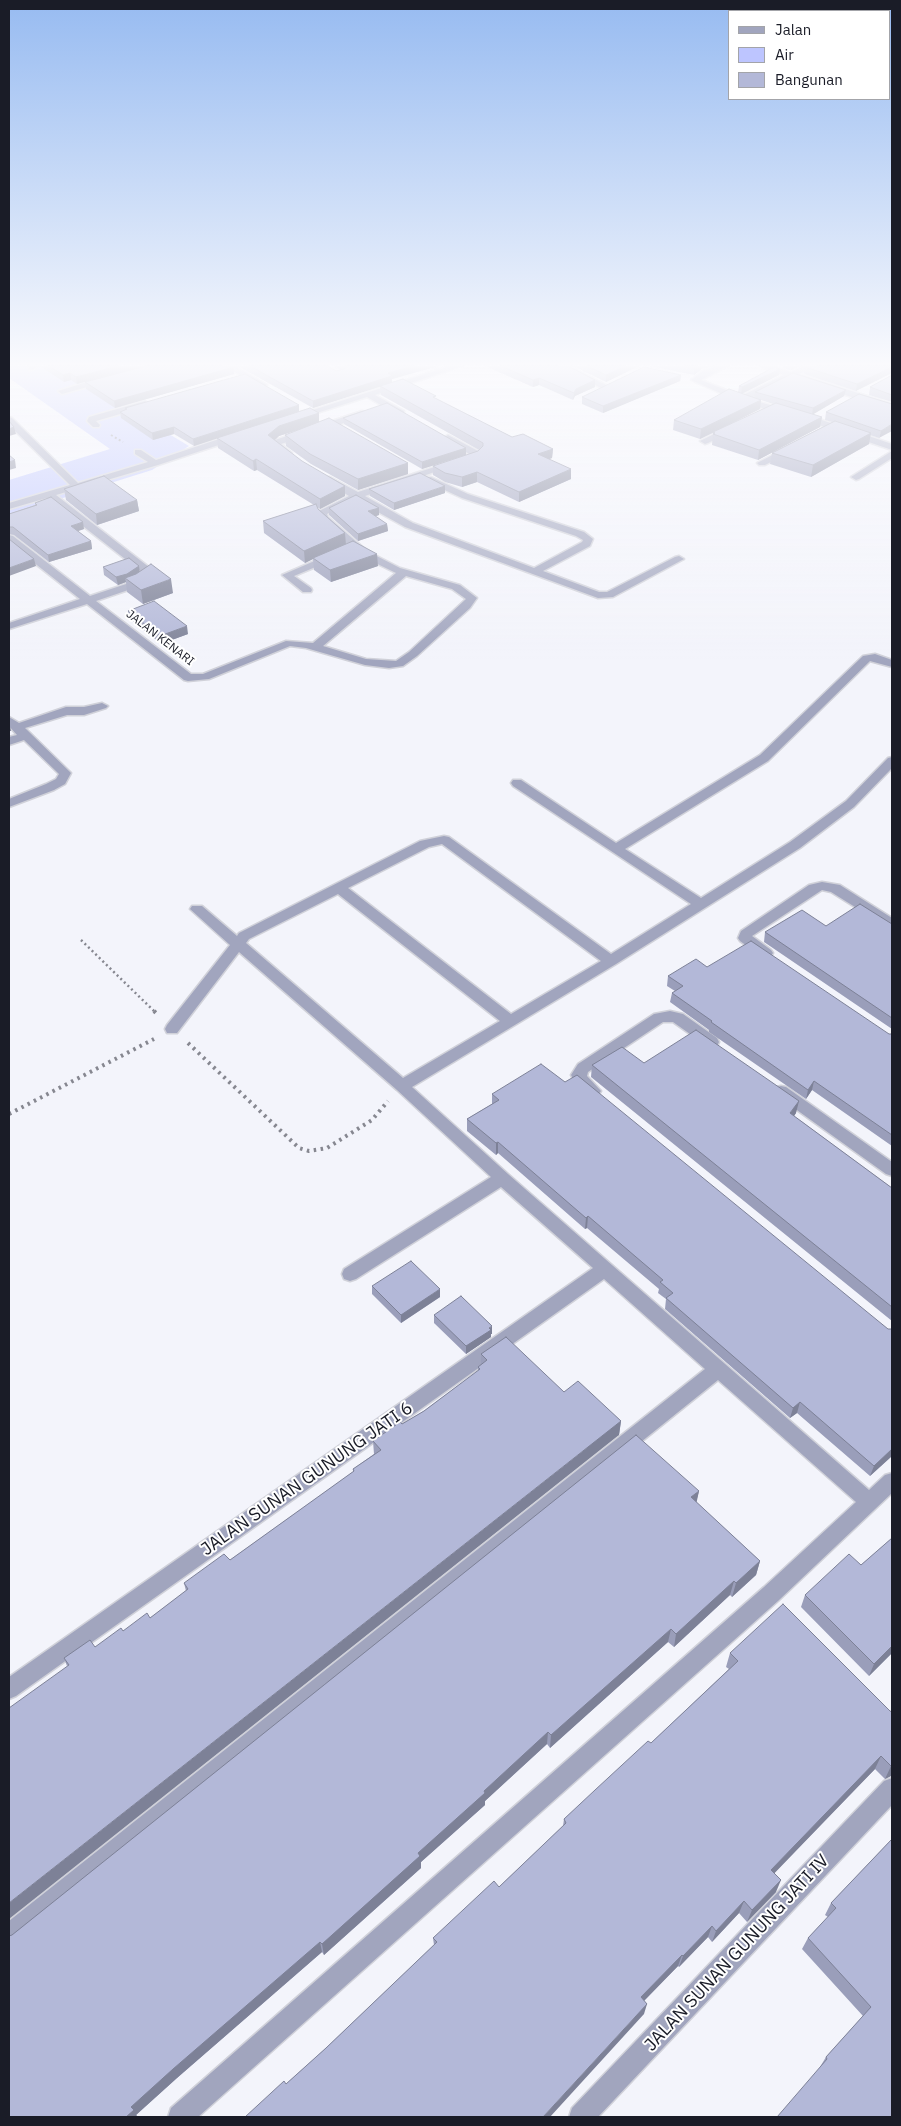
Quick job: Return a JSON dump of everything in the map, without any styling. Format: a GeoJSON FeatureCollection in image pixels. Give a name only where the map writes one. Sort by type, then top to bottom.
{"type":"FeatureCollection","features":[{"type":"Feature","properties":{"kind":"street"},"geometry":{"type":"LineString","coordinates":[[55,465],[72,482]]}},
{"type":"Feature","properties":{"kind":"street"},"geometry":{"type":"LineString","coordinates":[[9,506],[49,494],[72,482],[124,465]]}},
{"type":"Feature","properties":{"kind":"street"},"geometry":{"type":"LineString","coordinates":[[315,647],[404,572],[381,563],[355,547],[323,518],[322,513],[356,496],[416,472],[441,465]]}},
{"type":"Feature","properties":{"kind":"street"},"geometry":{"type":"LineString","coordinates":[[856,477],[874,465]]}},
{"type":"Feature","properties":{"kind":"street"},"geometry":{"type":"LineString","coordinates":[[416,472],[458,493],[580,534],[588,539],[586,544],[534,572]]}},
{"type":"Feature","properties":{"kind":"street"},"geometry":{"type":"LineString","coordinates":[[315,473],[409,525],[604,596],[679,559]]}},
{"type":"Feature","properties":{"kind":"street"},"geometry":{"type":"LineString","coordinates":[[9,626],[133,585],[150,573],[49,494]]}},
{"type":"Feature","properties":{"kind":"street","name":"JALAN KENARI"},"geometry":{"type":"LineString","coordinates":[[9,538],[188,678],[205,678],[276,646],[290,643],[315,647],[365,662],[389,665],[399,664],[420,648],[466,606],[472,598],[456,587],[404,572]]}},
{"type":"Feature","properties":{"kind":"street"},"geometry":{"type":"LineString","coordinates":[[307,590],[286,575],[355,547]]}},
{"type":"Feature","properties":{"kind":"street"},"geometry":{"type":"LineString","coordinates":[[615,849],[764,758],[867,658],[875,657],[892,664]]}},
{"type":"Feature","properties":{"kind":"street"},"geometry":{"type":"LineString","coordinates":[[9,741],[17,728],[66,711],[84,711],[102,706]]}},
{"type":"Feature","properties":{"kind":"street"},"geometry":{"type":"LineString","coordinates":[[9,803],[50,787],[61,781],[65,773],[17,728]]}},
{"type":"Feature","properties":{"kind":"street"},"geometry":{"type":"LineString","coordinates":[[402,1086],[611,961],[795,845],[850,804],[892,760]]}},
{"type":"Feature","properties":{"kind":"street"},"geometry":{"type":"LineString","coordinates":[[517,783],[700,904]]}},
{"type":"Feature","properties":{"kind":"street"},"geometry":{"type":"LineString","coordinates":[[172,1029],[244,936],[425,844],[444,840],[611,961]]}},
{"type":"Feature","properties":{"kind":"street"},"geometry":{"type":"LineString","coordinates":[[780,962],[747,940],[745,936],[817,887],[835,888],[892,924]]}},
{"type":"Feature","properties":{"kind":"street"},"geometry":{"type":"LineString","coordinates":[[339,888],[510,1021]]}},
{"type":"Feature","properties":{"kind":"street"},"geometry":{"type":"LineString","coordinates":[[197,909],[402,1086],[502,1178],[868,1502]]}},
{"type":"Feature","properties":{"kind":"street"},"geometry":{"type":"LineString","coordinates":[[606,1101],[583,1082],[579,1075],[582,1068],[659,1018],[670,1016],[678,1018],[726,1052]]}},
{"type":"Feature","properties":{"kind":"street"},"geometry":{"type":"LineString","coordinates":[[766,1080],[892,1170]]}},
{"type":"Feature","properties":{"kind":"street"},"geometry":{"type":"LineString","coordinates":[[350,1274],[502,1178]]}},
{"type":"Feature","properties":{"kind":"street","name":"JALAN SUNAN GUNUNG JATI 6"},"geometry":{"type":"LineString","coordinates":[[9,1689],[605,1269]]}},
{"type":"Feature","properties":{"kind":"street"},"geometry":{"type":"LineString","coordinates":[[9,1936],[718,1370]]}},
{"type":"Feature","properties":{"kind":"street"},"geometry":{"type":"LineString","coordinates":[[180,2117],[778,1600],[868,1502],[892,1481]]}},
{"type":"Feature","properties":{"kind":"street","name":"JALAN SUNAN GUNUNG JATI IV"},"geometry":{"type":"LineString","coordinates":[[581,2117],[892,1789]]}},
{"type":"Feature","properties":{"kind":"path"},"geometry":{"type":"LineString","coordinates":[[81,940],[172,1029],[299,1148],[309,1150],[327,1148],[372,1120],[402,1086]]}},
{"type":"Feature","properties":{"kind":"path"},"geometry":{"type":"LineString","coordinates":[[9,1114],[172,1029]]}},
{"type":"Feature","properties":{"kind":"water"},"geometry":{"type":"Polygon","coordinates":[[[57,465],[159,465],[152,470],[9,515],[9,480],[57,465]]]}},
{"type":"Feature","properties":{"kind":"building"},"geometry":{"type":"Polygon","coordinates":[[[266,465],[309,465],[345,486],[320,499],[266,465]]]}},
{"type":"Feature","properties":{"kind":"building"},"geometry":{"type":"Polygon","coordinates":[[[332,465],[401,465],[358,479],[332,465]]]}},
{"type":"Feature","properties":{"kind":"building"},"geometry":{"type":"Polygon","coordinates":[[[563,465],[571,469],[519,492],[477,472],[462,477],[445,473],[433,466],[563,465]]]}},
{"type":"Feature","properties":{"kind":"building"},"geometry":{"type":"Polygon","coordinates":[[[420,473],[445,486],[394,503],[369,489],[420,473]]]}},
{"type":"Feature","properties":{"kind":"building"},"geometry":{"type":"Polygon","coordinates":[[[104,476],[137,500],[96,514],[64,489],[104,476]]]}},
{"type":"Feature","properties":{"kind":"building"},"geometry":{"type":"Polygon","coordinates":[[[356,495],[379,508],[368,511],[387,524],[358,534],[329,508],[356,495]]]}},
{"type":"Feature","properties":{"kind":"building"},"geometry":{"type":"Polygon","coordinates":[[[51,497],[83,522],[71,526],[91,541],[48,555],[13,527],[9,527],[9,514],[37,505],[35,503],[51,497]]]}},
{"type":"Feature","properties":{"kind":"building"},"geometry":{"type":"Polygon","coordinates":[[[316,504],[318,509],[345,533],[304,551],[263,521],[316,504]]]}},
{"type":"Feature","properties":{"kind":"building"},"geometry":{"type":"Polygon","coordinates":[[[9,539],[34,559],[9,568],[9,539]]]}},
{"type":"Feature","properties":{"kind":"building"},"geometry":{"type":"Polygon","coordinates":[[[353,541],[377,554],[330,570],[313,558],[353,541]]]}},
{"type":"Feature","properties":{"kind":"building"},"geometry":{"type":"Polygon","coordinates":[[[129,558],[139,566],[127,574],[116,577],[103,567],[129,558]]]}},
{"type":"Feature","properties":{"kind":"building"},"geometry":{"type":"Polygon","coordinates":[[[151,564],[171,579],[141,590],[125,578],[136,574],[151,564]]]}},
{"type":"Feature","properties":{"kind":"building"},"geometry":{"type":"Polygon","coordinates":[[[154,601],[187,626],[160,636],[128,611],[154,601]]]}},
{"type":"Feature","properties":{"kind":"building"},"geometry":{"type":"Polygon","coordinates":[[[860,904],[892,924],[892,1018],[765,932],[802,910],[826,926],[860,904]]]}},
{"type":"Feature","properties":{"kind":"building"},"geometry":{"type":"Polygon","coordinates":[[[751,941],[889,1034],[892,1034],[892,1135],[814,1081],[808,1090],[672,993],[683,986],[668,976],[696,959],[707,967],[751,941]]]}},
{"type":"Feature","properties":{"kind":"building"},"geometry":{"type":"Polygon","coordinates":[[[696,1030],[799,1101],[790,1113],[892,1188],[892,1307],[592,1065],[622,1047],[644,1063],[696,1030]]]}},
{"type":"Feature","properties":{"kind":"building"},"geometry":{"type":"Polygon","coordinates":[[[541,1064],[565,1082],[577,1075],[888,1329],[892,1329],[892,1449],[874,1466],[800,1402],[793,1408],[666,1298],[673,1293],[660,1282],[663,1280],[588,1216],[586,1218],[498,1142],[496,1143],[467,1119],[499,1100],[492,1094],[541,1064]]]}},
{"type":"Feature","properties":{"kind":"building"},"geometry":{"type":"Polygon","coordinates":[[[411,1261],[440,1289],[401,1315],[372,1286],[411,1261]]]}},
{"type":"Feature","properties":{"kind":"building"},"geometry":{"type":"Polygon","coordinates":[[[461,1296],[492,1326],[489,1328],[491,1330],[466,1346],[434,1315],[461,1296]]]}},
{"type":"Feature","properties":{"kind":"building"},"geometry":{"type":"Polygon","coordinates":[[[506,1337],[564,1392],[578,1381],[621,1421],[9,1903],[9,1708],[69,1665],[64,1658],[90,1640],[95,1647],[121,1628],[123,1631],[147,1613],[150,1618],[188,1589],[184,1583],[224,1554],[230,1560],[354,1471],[353,1469],[381,1450],[373,1441],[400,1422],[402,1424],[424,1411],[480,1369],[478,1367],[487,1360],[481,1354],[506,1337]]]}},
{"type":"Feature","properties":{"kind":"building"},"geometry":{"type":"Polygon","coordinates":[[[636,1435],[699,1491],[691,1497],[760,1561],[736,1583],[734,1581],[676,1634],[671,1629],[551,1735],[548,1732],[484,1791],[485,1793],[418,1853],[420,1856],[322,1944],[320,1942],[173,2069],[131,2107],[134,2110],[126,2117],[9,2117],[9,1936],[636,1435]]]}},
{"type":"Feature","properties":{"kind":"building"},"geometry":{"type":"Polygon","coordinates":[[[892,1538],[892,1646],[874,1664],[805,1595],[849,1554],[861,1565],[892,1538]]]}},
{"type":"Feature","properties":{"kind":"building"},"geometry":{"type":"Polygon","coordinates":[[[783,1604],[892,1712],[892,1766],[881,1756],[771,1870],[781,1880],[752,1910],[744,1901],[716,1931],[712,1926],[682,1955],[641,1997],[647,2004],[543,2117],[245,2117],[284,2081],[286,2084],[326,2048],[437,1942],[433,1938],[494,1881],[499,1887],[566,1823],[564,1819],[648,1741],[651,1743],[738,1661],[730,1653],[783,1604]]]}},
{"type":"Feature","properties":{"kind":"building"},"geometry":{"type":"Polygon","coordinates":[[[892,1839],[892,2117],[777,2117],[827,2059],[826,2057],[871,2007],[808,1938],[836,1908],[831,1903],[892,1839]]]}}]}
